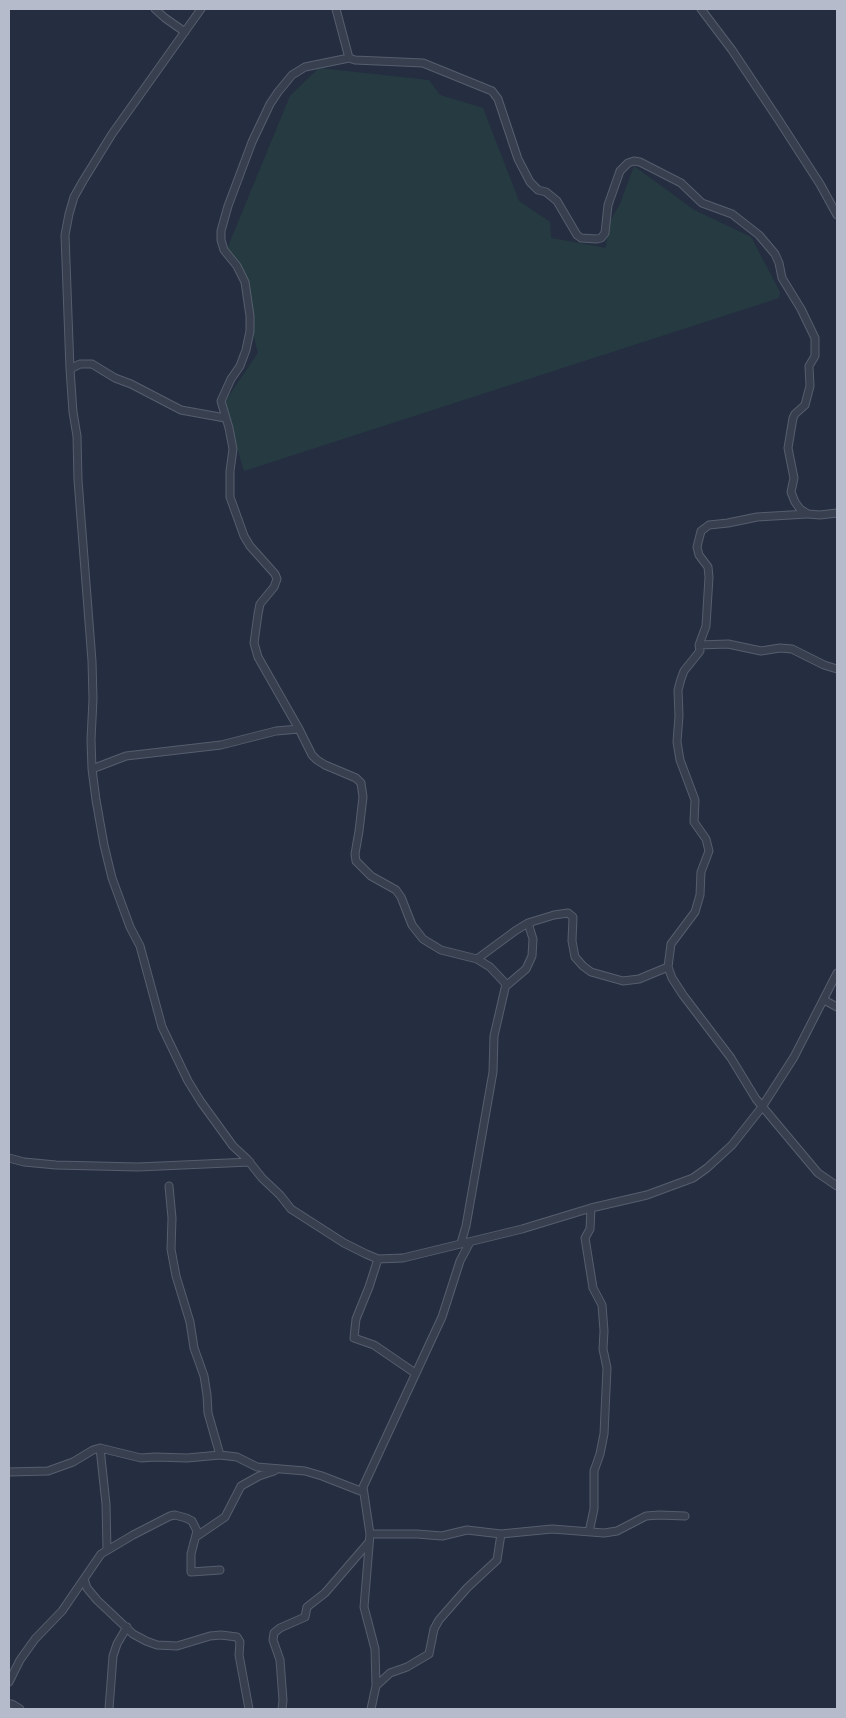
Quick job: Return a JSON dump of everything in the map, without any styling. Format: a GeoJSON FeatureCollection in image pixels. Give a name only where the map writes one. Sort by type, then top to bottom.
{"type":"FeatureCollection","features":[{"type":"Feature","properties":{"kind":"street"},"geometry":{"type":"LineString","coordinates":[[155,9],[185,32]]}},
{"type":"Feature","properties":{"kind":"street"},"geometry":{"type":"LineString","coordinates":[[200,9],[112,134],[83,180],[74,197],[65,235],[70,369],[77,436],[78,480],[91,643],[93,699],[92,769],[104,845],[112,878],[127,919],[140,946],[162,1027],[188,1081],[201,1102],[233,1146],[250,1162],[291,1209],[344,1242],[378,1259],[403,1258],[522,1229],[591,1208],[647,1195],[693,1178],[732,1145],[762,1107],[794,1057],[837,973]]}},
{"type":"Feature","properties":{"kind":"street"},"geometry":{"type":"LineString","coordinates":[[336,9],[349,58]]}},
{"type":"Feature","properties":{"kind":"street"},"geometry":{"type":"LineString","coordinates":[[701,9],[732,50],[778,119],[820,184],[837,215]]}},
{"type":"Feature","properties":{"kind":"street"},"geometry":{"type":"LineString","coordinates":[[461,1243],[466,1226],[494,1072],[494,1036],[506,982],[477,959],[441,950],[423,939],[412,925],[401,897],[396,890],[371,876],[356,861],[354,854],[363,797],[361,783],[350,774],[317,760],[312,755],[300,729],[261,663],[254,643],[260,604],[274,587],[277,579],[275,574],[250,546],[238,525],[230,497],[230,471],[233,449],[221,401],[231,378],[240,366],[246,350],[250,331],[250,316],[245,282],[237,266],[224,250],[221,231],[228,206],[252,142],[270,104],[278,92],[292,75],[305,66],[349,58],[355,60],[423,63],[492,91],[498,99],[518,159],[530,182],[534,187],[553,196],[557,200],[577,235],[581,238],[597,239],[605,233],[608,205],[620,171],[634,160],[681,183],[702,203],[732,214],[759,235],[775,254],[782,278],[801,309],[815,338],[815,356],[809,366],[810,386],[805,406],[793,418],[788,448],[794,478],[791,492],[800,509],[808,514]]}},
{"type":"Feature","properties":{"kind":"street"},"geometry":{"type":"LineString","coordinates":[[70,369],[80,364],[92,364],[115,378],[131,384],[181,410],[225,418]]}},
{"type":"Feature","properties":{"kind":"street"},"geometry":{"type":"LineString","coordinates":[[837,513],[757,517],[709,525],[702,529],[696,547],[699,555],[708,567],[709,591],[706,626],[699,645],[700,651],[684,672],[680,685],[680,716],[677,742],[680,760],[694,800],[694,822],[706,839],[708,851],[701,872],[700,895],[695,912],[672,944],[668,967],[672,978],[686,1000],[731,1058],[762,1107],[818,1173],[837,1186]]}},
{"type":"Feature","properties":{"kind":"street"},"geometry":{"type":"LineString","coordinates":[[699,645],[728,644],[761,651],[780,648],[792,649],[824,665],[837,669]]}},
{"type":"Feature","properties":{"kind":"street"},"geometry":{"type":"LineString","coordinates":[[92,769],[126,756],[222,745],[276,731],[300,729]]}},
{"type":"Feature","properties":{"kind":"street"},"geometry":{"type":"LineString","coordinates":[[477,959],[528,923],[568,913],[571,914],[573,921],[572,949],[575,957],[591,972],[623,981],[639,979],[668,967]]}},
{"type":"Feature","properties":{"kind":"street"},"geometry":{"type":"LineString","coordinates":[[506,986],[526,969],[530,963],[533,939],[528,923]]}},
{"type":"Feature","properties":{"kind":"street"},"geometry":{"type":"LineString","coordinates":[[824,1000],[837,1007]]}},
{"type":"Feature","properties":{"kind":"street"},"geometry":{"type":"LineString","coordinates":[[9,1158],[24,1162],[56,1165],[138,1167],[250,1162]]}},
{"type":"Feature","properties":{"kind":"street"},"geometry":{"type":"LineString","coordinates":[[169,1186],[172,1218],[171,1249],[176,1276],[190,1322],[194,1348],[204,1376],[208,1413],[220,1455]]}},
{"type":"Feature","properties":{"kind":"street"},"geometry":{"type":"LineString","coordinates":[[589,1532],[594,1509],[594,1471],[604,1434],[607,1368],[602,1305],[593,1288],[585,1238],[590,1229],[591,1208]]}},
{"type":"Feature","properties":{"kind":"street"},"geometry":{"type":"LineString","coordinates":[[371,1709],[376,1686],[375,1649],[366,1616],[364,1600],[370,1534],[363,1487],[366,1476],[396,1417],[442,1317],[460,1261],[470,1242]]}},
{"type":"Feature","properties":{"kind":"street"},"geometry":{"type":"LineString","coordinates":[[378,1259],[356,1319],[354,1338],[374,1345],[415,1373]]}},
{"type":"Feature","properties":{"kind":"street"},"geometry":{"type":"LineString","coordinates":[[100,1448],[106,1504],[107,1550]]}},
{"type":"Feature","properties":{"kind":"street"},"geometry":{"type":"LineString","coordinates":[[9,1472],[48,1472],[100,1448],[141,1458],[187,1458],[220,1455],[237,1457],[257,1467],[305,1471],[363,1492]]}},
{"type":"Feature","properties":{"kind":"street"},"geometry":{"type":"LineString","coordinates":[[197,1536],[225,1517],[242,1486],[259,1476],[282,1470]]}},
{"type":"Feature","properties":{"kind":"street"},"geometry":{"type":"LineString","coordinates":[[9,1682],[20,1660],[35,1639],[62,1611],[101,1554],[165,1518],[175,1514],[192,1521],[196,1527],[197,1536],[191,1554],[191,1572],[220,1570]]}},
{"type":"Feature","properties":{"kind":"street"},"geometry":{"type":"LineString","coordinates":[[370,1534],[442,1536],[459,1531],[476,1530],[501,1534],[552,1528],[589,1532],[613,1532],[646,1516],[685,1516]]}},
{"type":"Feature","properties":{"kind":"street"},"geometry":{"type":"LineString","coordinates":[[376,1686],[390,1673],[406,1667],[428,1654],[434,1629],[439,1620],[467,1588],[497,1560],[501,1534]]}},
{"type":"Feature","properties":{"kind":"street"},"geometry":{"type":"LineString","coordinates":[[282,1709],[280,1660],[273,1640],[274,1633],[280,1628],[305,1617],[307,1607],[325,1593],[370,1542]]}},
{"type":"Feature","properties":{"kind":"street"},"geometry":{"type":"LineString","coordinates":[[84,1579],[87,1588],[97,1600],[133,1634],[146,1641],[167,1646],[177,1646],[221,1635],[237,1637],[240,1642],[239,1655],[249,1709]]}},
{"type":"Feature","properties":{"kind":"street"},"geometry":{"type":"LineString","coordinates":[[109,1709],[113,1656],[127,1627]]}},
{"type":"Feature","properties":{"kind":"street"},"geometry":{"type":"LineString","coordinates":[[9,1704],[20,1709]]}},
{"type":"Feature","properties":{"kind":"green space"},"geometry":{"type":"Polygon","coordinates":[[[319,68],[429,80],[440,95],[483,108],[519,201],[550,222],[551,238],[606,248],[608,225],[620,204],[634,166],[694,210],[751,237],[780,292],[779,298],[244,471],[224,403],[258,353],[240,282],[227,249],[290,96],[319,68]]]}}]}
